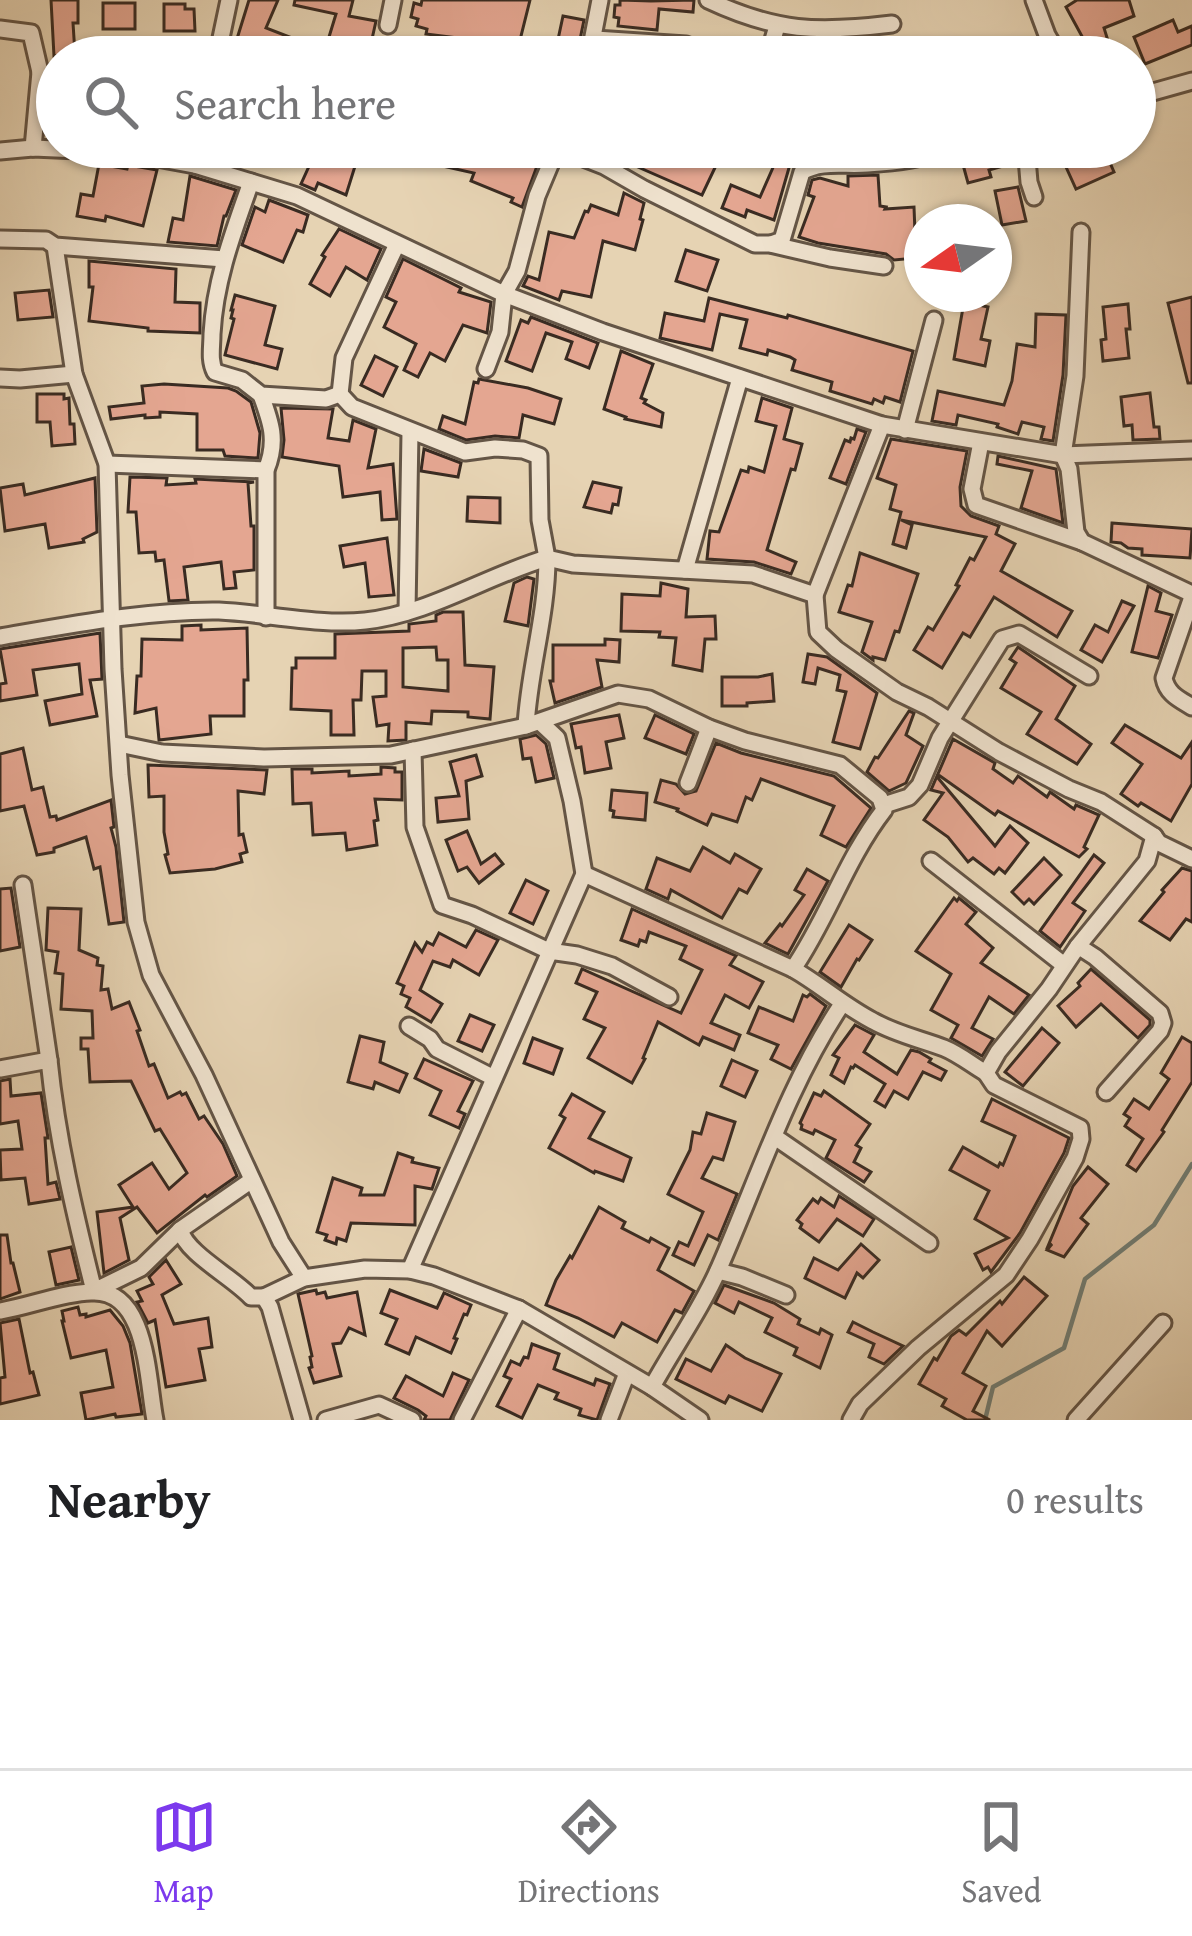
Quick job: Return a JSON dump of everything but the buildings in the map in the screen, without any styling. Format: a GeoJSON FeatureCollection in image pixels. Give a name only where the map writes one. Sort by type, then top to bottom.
{"type":"FeatureCollection","features":[{"type":"Feature","properties":{"kind":"street"},"geometry":{"type":"LineString","coordinates":[[221,36],[229,0]]}},
{"type":"Feature","properties":{"kind":"street"},"geometry":{"type":"LineString","coordinates":[[388,25],[393,0]]}},
{"type":"Feature","properties":{"kind":"street"},"geometry":{"type":"LineString","coordinates":[[595,36],[600,0]]}},
{"type":"Feature","properties":{"kind":"street"},"geometry":{"type":"LineString","coordinates":[[708,0],[777,26],[824,30],[892,24]]}},
{"type":"Feature","properties":{"kind":"street"},"geometry":{"type":"LineString","coordinates":[[1050,36],[1036,5],[1055,0]]}},
{"type":"Feature","properties":{"kind":"street"},"geometry":{"type":"LineString","coordinates":[[774,36],[777,26]]}},
{"type":"Feature","properties":{"kind":"street"},"geometry":{"type":"LineString","coordinates":[[0,29],[32,33],[36,43]]}},
{"type":"Feature","properties":{"kind":"street"},"geometry":{"type":"LineString","coordinates":[[1156,91],[1192,81]]}},
{"type":"Feature","properties":{"kind":"street"},"geometry":{"type":"LineString","coordinates":[[33,148],[36,134]]}},
{"type":"Feature","properties":{"kind":"street"},"geometry":{"type":"LineString","coordinates":[[0,151],[36,148]]}},
{"type":"Feature","properties":{"kind":"street"},"geometry":{"type":"LineString","coordinates":[[204,168],[296,196],[505,294],[603,332],[882,425],[1064,454],[1192,450]]}},
{"type":"Feature","properties":{"kind":"street"},"geometry":{"type":"LineString","coordinates":[[486,369],[500,332],[505,294],[517,271],[549,168]]}},
{"type":"Feature","properties":{"kind":"street"},"geometry":{"type":"LineString","coordinates":[[607,168],[755,244],[884,266]]}},
{"type":"Feature","properties":{"kind":"street"},"geometry":{"type":"LineString","coordinates":[[770,244],[782,240],[802,172],[808,168]]}},
{"type":"Feature","properties":{"kind":"street"},"geometry":{"type":"LineString","coordinates":[[1027,168],[1034,196]]}},
{"type":"Feature","properties":{"kind":"street"},"geometry":{"type":"LineString","coordinates":[[251,182],[224,259],[214,310],[211,364],[215,372],[242,380],[261,395],[273,426],[266,470],[266,617]]}},
{"type":"Feature","properties":{"kind":"street"},"geometry":{"type":"LineString","coordinates":[[1081,232],[1075,376],[1064,454],[1076,532],[1085,543]]}},
{"type":"Feature","properties":{"kind":"street"},"geometry":{"type":"LineString","coordinates":[[0,239],[224,259]]}},
{"type":"Feature","properties":{"kind":"street"},"geometry":{"type":"LineString","coordinates":[[397,244],[344,358],[340,394],[352,407],[465,452],[523,449],[538,456],[540,520],[547,558],[546,592],[530,679],[533,724]]}},
{"type":"Feature","properties":{"kind":"street"},"geometry":{"type":"LineString","coordinates":[[55,246],[74,374],[107,464],[120,775],[136,922],[151,975],[204,1075],[281,1242],[304,1278]]}},
{"type":"Feature","properties":{"kind":"street"},"geometry":{"type":"LineString","coordinates":[[904,430],[934,320]]}},
{"type":"Feature","properties":{"kind":"street"},"geometry":{"type":"LineString","coordinates":[[0,378],[74,374]]}},
{"type":"Feature","properties":{"kind":"street"},"geometry":{"type":"LineString","coordinates":[[685,570],[740,378]]}},
{"type":"Feature","properties":{"kind":"street"},"geometry":{"type":"LineString","coordinates":[[261,395],[326,399],[340,394]]}},
{"type":"Feature","properties":{"kind":"street"},"geometry":{"type":"LineString","coordinates":[[882,425],[815,595],[818,632],[897,692],[1069,789],[1101,802],[1159,843],[1192,859]]}},
{"type":"Feature","properties":{"kind":"street"},"geometry":{"type":"LineString","coordinates":[[407,612],[410,432]]}},
{"type":"Feature","properties":{"kind":"street"},"geometry":{"type":"LineString","coordinates":[[981,442],[972,489],[976,505],[1085,543],[1192,595],[1164,678],[1173,695],[1192,707]]}},
{"type":"Feature","properties":{"kind":"street"},"geometry":{"type":"LineString","coordinates":[[107,464],[266,470]]}},
{"type":"Feature","properties":{"kind":"street"},"geometry":{"type":"LineString","coordinates":[[0,637],[111,618],[219,611],[363,622],[407,612],[547,558],[573,564],[753,574],[815,595]]}},
{"type":"Feature","properties":{"kind":"street"},"geometry":{"type":"LineString","coordinates":[[884,806],[909,797],[920,784],[950,721],[1002,639],[1019,634],[1089,676]]}},
{"type":"Feature","properties":{"kind":"street"},"geometry":{"type":"LineString","coordinates":[[119,744],[162,753],[264,758],[391,755],[533,724],[618,694],[649,700],[745,741],[840,765],[880,798],[884,810],[854,855],[815,936],[793,969]]}},
{"type":"Feature","properties":{"kind":"street"},"geometry":{"type":"LineString","coordinates":[[410,1270],[584,874],[557,738],[533,724]]}},
{"type":"Feature","properties":{"kind":"street"},"geometry":{"type":"LineString","coordinates":[[688,783],[709,728]]}},
{"type":"Feature","properties":{"kind":"street"},"geometry":{"type":"LineString","coordinates":[[413,750],[415,827],[442,905],[549,951],[613,966],[669,997]]}},
{"type":"Feature","properties":{"kind":"street"},"geometry":{"type":"LineString","coordinates":[[986,1073],[1147,861],[1154,836]]}},
{"type":"Feature","properties":{"kind":"street"},"geometry":{"type":"LineString","coordinates":[[931,861],[1064,965]]}},
{"type":"Feature","properties":{"kind":"street"},"geometry":{"type":"LineString","coordinates":[[584,874],[793,969],[842,1004],[901,1036],[947,1049],[986,1073],[994,1085],[1080,1128],[1075,1158],[1006,1275],[918,1348],[860,1404],[851,1420]]}},
{"type":"Feature","properties":{"kind":"street"},"geometry":{"type":"LineString","coordinates":[[23,885],[59,1142],[94,1291]]}},
{"type":"Feature","properties":{"kind":"street"},"geometry":{"type":"LineString","coordinates":[[1078,946],[1160,1013],[1163,1023],[1106,1091]]}},
{"type":"Feature","properties":{"kind":"street"},"geometry":{"type":"LineString","coordinates":[[652,1387],[718,1271],[775,1137],[842,1004]]}},
{"type":"Feature","properties":{"kind":"street"},"geometry":{"type":"LineString","coordinates":[[409,1026],[437,1049],[494,1078]]}},
{"type":"Feature","properties":{"kind":"street"},"geometry":{"type":"LineString","coordinates":[[0,1069],[49,1060]]}},
{"type":"Feature","properties":{"kind":"street"},"geometry":{"type":"LineString","coordinates":[[775,1137],[928,1243]]}},
{"type":"Feature","properties":{"kind":"street"},"geometry":{"type":"LineString","coordinates":[[0,1311],[94,1291],[141,1268],[180,1229],[252,1180]]}},
{"type":"Feature","properties":{"kind":"street"},"geometry":{"type":"LineString","coordinates":[[180,1229],[187,1246],[251,1297],[264,1297],[304,1278],[365,1269],[434,1276],[519,1309],[700,1420]]}},
{"type":"Feature","properties":{"kind":"street"},"geometry":{"type":"LineString","coordinates":[[718,1271],[786,1295]]}},
{"type":"Feature","properties":{"kind":"street"},"geometry":{"type":"LineString","coordinates":[[94,1291],[127,1305],[139,1328],[153,1419]]}},
{"type":"Feature","properties":{"kind":"street"},"geometry":{"type":"LineString","coordinates":[[264,1297],[302,1420]]}},
{"type":"Feature","properties":{"kind":"street"},"geometry":{"type":"LineString","coordinates":[[462,1420],[519,1309]]}},
{"type":"Feature","properties":{"kind":"street"},"geometry":{"type":"LineString","coordinates":[[1076,1420],[1163,1323]]}},
{"type":"Feature","properties":{"kind":"street"},"geometry":{"type":"LineString","coordinates":[[609,1420],[627,1373]]}},
{"type":"Feature","properties":{"kind":"street"},"geometry":{"type":"LineString","coordinates":[[326,1420],[380,1405],[412,1420]]}},
{"type":"Feature","properties":{"kind":"waterway"},"geometry":{"type":"LineString","coordinates":[[985,1420],[993,1387],[1064,1348],[1085,1279],[1154,1225],[1192,1164]]}}]}
